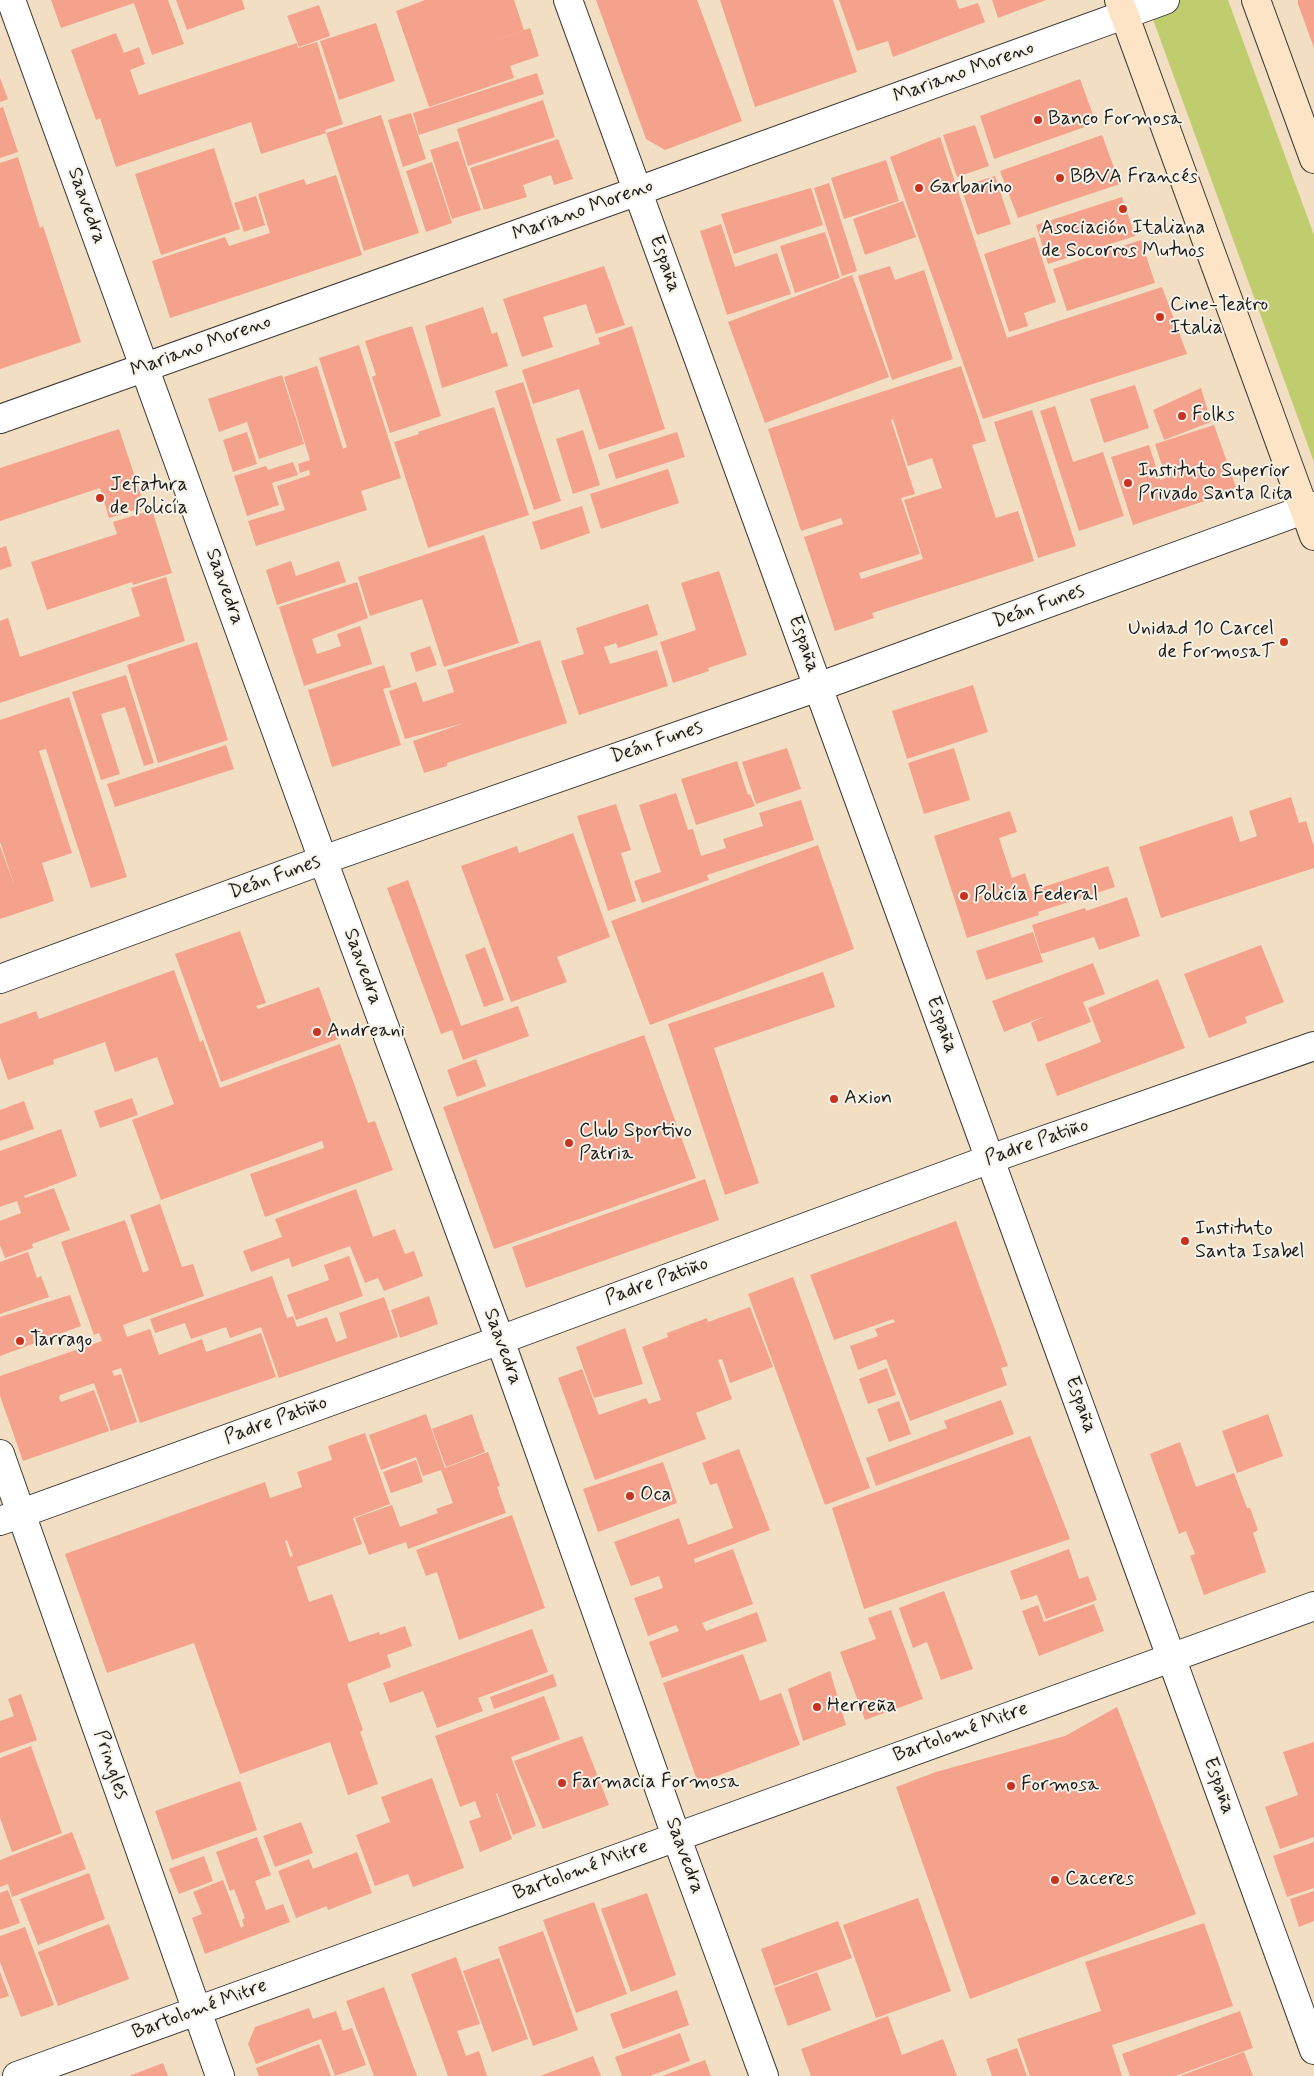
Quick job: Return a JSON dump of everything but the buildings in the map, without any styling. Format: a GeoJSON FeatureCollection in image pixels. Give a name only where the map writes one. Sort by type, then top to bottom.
{"type":"FeatureCollection","features":[{"type":"Feature","properties":{"kind":"main road"},"geometry":{"type":"LineString","coordinates":[[1256,0],[1314,159]]}},
{"type":"Feature","properties":{"kind":"main road"},"geometry":{"type":"LineString","coordinates":[[1122,7],[1309,508],[1314,536]]}},
{"type":"Feature","properties":{"kind":"street","name":"Saavedra"},"geometry":{"type":"LineString","coordinates":[[12,0],[323,860],[500,1340],[676,1836],[764,2076]]}},
{"type":"Feature","properties":{"kind":"street","name":"España"},"geometry":{"type":"LineString","coordinates":[[568,0],[1314,2050]]}},
{"type":"Feature","properties":{"kind":"street","name":"Mariano Moreno"},"geometry":{"type":"LineString","coordinates":[[0,419],[638,191],[1122,7],[1165,0]]}},
{"type":"Feature","properties":{"kind":"street","name":"Deán Funes"},"geometry":{"type":"LineString","coordinates":[[0,979],[323,860],[818,687],[1309,508]]}},
{"type":"Feature","properties":{"kind":"street","name":"Padre Patiño"},"geometry":{"type":"LineString","coordinates":[[11,1517],[500,1340],[990,1159],[1314,1046]]}},
{"type":"Feature","properties":{"kind":"street","name":"Pringles"},"geometry":{"type":"LineString","coordinates":[[0,1454],[11,1517],[220,2076]]}},
{"type":"Feature","properties":{"kind":"street","name":"Bartolomé Mitre"},"geometry":{"type":"LineString","coordinates":[[17,2076],[1314,1606]]}},
{"type":"Feature","properties":{"kind":"green space"},"geometry":{"type":"Polygon","coordinates":[[[1146,0],[1228,0],[1314,235],[1314,462],[1146,0]]]}},
{"type":"Feature","properties":{"kind":"place","name":"Banco Formosa"},"geometry":{"type":"Point","coordinates":[1038,120]}},
{"type":"Feature","properties":{"kind":"place","name":"BBVA Francés"},"geometry":{"type":"Point","coordinates":[1060,178]}},
{"type":"Feature","properties":{"kind":"place","name":"Garbarino"},"geometry":{"type":"Point","coordinates":[919,188]}},
{"type":"Feature","properties":{"kind":"place","name":"Asociación Italiana de Socorros Mutuos"},"geometry":{"type":"Point","coordinates":[1123,209]}},
{"type":"Feature","properties":{"kind":"place","name":"Cine-Teatro Italia"},"geometry":{"type":"Point","coordinates":[1160,317]}},
{"type":"Feature","properties":{"kind":"place","name":"Folks"},"geometry":{"type":"Point","coordinates":[1182,416]}},
{"type":"Feature","properties":{"kind":"place","name":"Instituto Superior Privado Santa Rita"},"geometry":{"type":"Point","coordinates":[1128,483]}},
{"type":"Feature","properties":{"kind":"place","name":"Jefatura de Policía"},"geometry":{"type":"Point","coordinates":[100,498]}},
{"type":"Feature","properties":{"kind":"place","name":"Unidad 10 Carcel de FormosaT"},"geometry":{"type":"Point","coordinates":[1284,642]}},
{"type":"Feature","properties":{"kind":"place","name":"Policía Federal"},"geometry":{"type":"Point","coordinates":[964,896]}},
{"type":"Feature","properties":{"kind":"place","name":"Andreani"},"geometry":{"type":"Point","coordinates":[317,1032]}},
{"type":"Feature","properties":{"kind":"place","name":"Axion"},"geometry":{"type":"Point","coordinates":[834,1099]}},
{"type":"Feature","properties":{"kind":"place","name":"Club Sportivo Patria"},"geometry":{"type":"Point","coordinates":[569,1143]}},
{"type":"Feature","properties":{"kind":"place","name":"Instituto Santa Isabel"},"geometry":{"type":"Point","coordinates":[1185,1241]}},
{"type":"Feature","properties":{"kind":"place","name":"Tarrago"},"geometry":{"type":"Point","coordinates":[20,1341]}},
{"type":"Feature","properties":{"kind":"place","name":"Oca"},"geometry":{"type":"Point","coordinates":[630,1496]}},
{"type":"Feature","properties":{"kind":"place","name":"Herreña"},"geometry":{"type":"Point","coordinates":[817,1707]}},
{"type":"Feature","properties":{"kind":"place","name":"Farmacia Formosa"},"geometry":{"type":"Point","coordinates":[562,1783]}},
{"type":"Feature","properties":{"kind":"place","name":"Formosa"},"geometry":{"type":"Point","coordinates":[1011,1786]}},
{"type":"Feature","properties":{"kind":"place","name":"Caceres"},"geometry":{"type":"Point","coordinates":[1055,1880]}}]}
